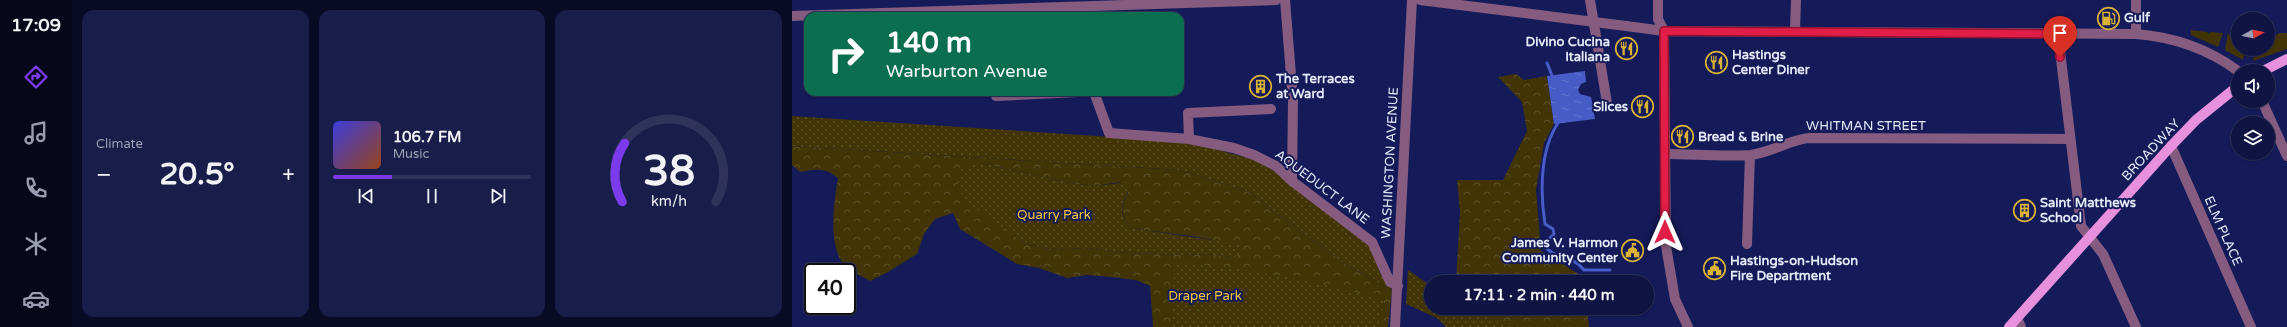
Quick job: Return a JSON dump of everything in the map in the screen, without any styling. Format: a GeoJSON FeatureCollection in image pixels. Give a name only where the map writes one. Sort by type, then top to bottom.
{"type":"FeatureCollection","features":[{"type":"Feature","properties":{"kind":"main road"},"geometry":{"type":"LineString","coordinates":[[2275,65],[2287,59]]}},
{"type":"Feature","properties":{"kind":"main road","name":"BROADWAY"},"geometry":{"type":"LineString","coordinates":[[2009,327],[2019,322],[2089,238],[2171,146],[2196,120],[2231,92]]}},
{"type":"Feature","properties":{"kind":"street"},"geometry":{"type":"LineString","coordinates":[[1020,12],[1078,11],[1276,0]]}},
{"type":"Feature","properties":{"kind":"street"},"geometry":{"type":"LineString","coordinates":[[1285,0],[1293,100],[1292,181]]}},
{"type":"Feature","properties":{"kind":"street","name":"WASHINGTON AVENUE"},"geometry":{"type":"LineString","coordinates":[[1395,327],[1412,0]]}},
{"type":"Feature","properties":{"kind":"street"},"geometry":{"type":"LineString","coordinates":[[1420,0],[1664,31],[1794,30],[2136,34],[2181,41],[2204,50],[2231,67]]}},
{"type":"Feature","properties":{"kind":"street"},"geometry":{"type":"LineString","coordinates":[[1590,0],[1607,103]]}},
{"type":"Feature","properties":{"kind":"street"},"geometry":{"type":"LineString","coordinates":[[1658,0],[1658,17],[1664,31],[1666,246],[1675,298],[1688,327]]}},
{"type":"Feature","properties":{"kind":"street"},"geometry":{"type":"LineString","coordinates":[[1794,30],[1796,0]]}},
{"type":"Feature","properties":{"kind":"street"},"geometry":{"type":"LineString","coordinates":[[2136,0],[2136,34]]}},
{"type":"Feature","properties":{"kind":"street"},"geometry":{"type":"LineString","coordinates":[[792,16],[804,16]]}},
{"type":"Feature","properties":{"kind":"street"},"geometry":{"type":"LineString","coordinates":[[2058,34],[2081,226],[2103,254],[2136,327]]}},
{"type":"Feature","properties":{"kind":"street","name":"AQUEDUCT LANE"},"geometry":{"type":"LineString","coordinates":[[1095,96],[1109,133],[1189,138],[1254,155],[1276,166],[1292,181],[1372,242],[1390,282],[1398,286]]}},
{"type":"Feature","properties":{"kind":"street"},"geometry":{"type":"LineString","coordinates":[[2265,108],[2287,156]]}},
{"type":"Feature","properties":{"kind":"street"},"geometry":{"type":"LineString","coordinates":[[1189,138],[1188,113],[1271,109]]}},
{"type":"Feature","properties":{"kind":"street","name":"WHITMAN STREET"},"geometry":{"type":"LineString","coordinates":[[1665,154],[1750,155],[1769,150],[1796,139],[1809,138],[2070,140]]}},
{"type":"Feature","properties":{"kind":"street","name":"ELM PLACE"},"geometry":{"type":"LineString","coordinates":[[2171,146],[2251,327]]}},
{"type":"Feature","properties":{"kind":"street"},"geometry":{"type":"LineString","coordinates":[[1748,244],[1750,155]]}},
{"type":"Feature","properties":{"kind":"green space"},"geometry":{"type":"Polygon","coordinates":[[[2191,30],[2207,32],[2209,34],[2210,32],[2223,33],[2218,47],[2191,35],[2191,30]]]}},
{"type":"Feature","properties":{"kind":"green space"},"geometry":{"type":"Polygon","coordinates":[[[2228,33],[2231,37],[2231,53],[2225,50],[2228,33]]]}},
{"type":"Feature","properties":{"kind":"green space"},"geometry":{"type":"Polygon","coordinates":[[[2279,33],[2287,33],[2287,49],[2275,53],[2275,37],[2279,33]]]}},
{"type":"Feature","properties":{"kind":"green space"},"geometry":{"type":"Polygon","coordinates":[[[2236,56],[2244,56],[2243,60],[2236,56]]]}},
{"type":"Feature","properties":{"kind":"green space"},"geometry":{"type":"Polygon","coordinates":[[[2254,56],[2267,56],[2253,61],[2254,56]]]}},
{"type":"Feature","properties":{"kind":"green space"},"geometry":{"type":"Polygon","coordinates":[[[1516,74],[1524,80],[1547,76],[1554,124],[1544,143],[1536,190],[1541,251],[1580,275],[1456,275],[1460,213],[1457,180],[1503,180],[1527,131],[1522,102],[1498,77],[1516,74]]]}},
{"type":"Feature","properties":{"kind":"green space"},"geometry":{"type":"Polygon","coordinates":[[[792,116],[1189,142],[1252,159],[1269,167],[1369,242],[1380,273],[1392,290],[1345,264],[1247,191],[1179,170],[792,146],[792,116]]]}},
{"type":"Feature","properties":{"kind":"green space"},"geometry":{"type":"Polygon","coordinates":[[[792,146],[1179,170],[1247,191],[1345,264],[1392,290],[1388,327],[1153,327],[1150,286],[1136,280],[1111,277],[1087,275],[1067,278],[1039,268],[1017,264],[960,229],[953,213],[935,219],[924,234],[917,254],[870,281],[856,273],[856,263],[842,263],[838,255],[835,245],[833,222],[838,178],[834,174],[825,170],[800,172],[792,165],[792,146]],[[981,163],[996,221],[1021,241],[1049,250],[1086,248],[1128,253],[1183,255],[1205,254],[1232,257],[1241,246],[1198,237],[1130,228],[1123,215],[1123,206],[1128,192],[1120,182],[1095,186],[1070,183],[981,163]]]}},
{"type":"Feature","properties":{"kind":"green space","name":"Quarry Park"},"geometry":{"type":"Polygon","coordinates":[[[981,163],[1070,183],[1095,186],[1126,182],[1130,185],[1122,207],[1122,212],[1123,217],[1130,228],[1226,242],[1241,246],[1242,254],[1232,257],[1205,254],[1183,255],[1128,253],[1086,248],[1049,250],[1021,241],[970,204],[957,188],[960,170],[981,163]]]}},
{"type":"Feature","properties":{"kind":"green space","name":"Draper Park"},"geometry":{"type":"Polygon","coordinates":[[[1175,263],[1229,268],[1280,276],[1331,286],[1383,300],[1381,327],[1171,327],[1175,263]]]}},
{"type":"Feature","properties":{"kind":"green space"},"geometry":{"type":"Polygon","coordinates":[[[1408,270],[1424,281],[1424,312],[1406,304],[1408,270]]]}},
{"type":"Feature","properties":{"kind":"green space"},"geometry":{"type":"Polygon","coordinates":[[[1430,315],[1481,315],[1511,327],[1446,327],[1437,318],[1430,315]]]}},
{"type":"Feature","properties":{"kind":"green space"},"geometry":{"type":"Polygon","coordinates":[[[1462,315],[1588,315],[1589,327],[1468,327],[1462,315]]]}},
{"type":"Feature","properties":{"kind":"water"},"geometry":{"type":"Polygon","coordinates":[[[1585,71],[1586,82],[1581,84],[1578,90],[1580,94],[1591,97],[1595,119],[1554,124],[1547,76],[1585,71]]]}},
{"type":"Feature","properties":{"kind":"waterway"},"geometry":{"type":"LineString","coordinates":[[1547,63],[1553,78]]}},
{"type":"Feature","properties":{"kind":"waterway"},"geometry":{"type":"LineString","coordinates":[[1558,119],[1558,123],[1548,146],[1543,172],[1542,199],[1545,224],[1553,229],[1554,234],[1544,244],[1547,249],[1557,255],[1573,261],[1584,270],[1610,270]]}},
{"type":"Feature","properties":{"kind":"place","name":"Gulf"},"geometry":{"type":"Point","coordinates":[2109,18]}},
{"type":"Feature","properties":{"kind":"place","name":"Divino Cucina Italiana"},"geometry":{"type":"Point","coordinates":[1626,49]}},
{"type":"Feature","properties":{"kind":"place","name":"Hastings Center Diner"},"geometry":{"type":"Point","coordinates":[1716,62]}},
{"type":"Feature","properties":{"kind":"place","name":"The Terraces at Ward"},"geometry":{"type":"Point","coordinates":[1260,86]}},
{"type":"Feature","properties":{"kind":"place","name":"Slices"},"geometry":{"type":"Point","coordinates":[1643,107]}},
{"type":"Feature","properties":{"kind":"place","name":"Bread & Brine"},"geometry":{"type":"Point","coordinates":[1683,137]}},
{"type":"Feature","properties":{"kind":"place","name":"Saint Matthews School"},"geometry":{"type":"Point","coordinates":[2025,210]}},
{"type":"Feature","properties":{"kind":"place","name":"James V. Harmon Community Center"},"geometry":{"type":"Point","coordinates":[1633,250]}},
{"type":"Feature","properties":{"kind":"place","name":"Hastings-on-Hudson Fire Department"},"geometry":{"type":"Point","coordinates":[1714,268]}},
{"type":"Feature","properties":{"kind":"route"},"geometry":{"type":"LineString","coordinates":[[1665,232],[1664,31],[1823,30],[2058,34],[2060,57]]}}]}
